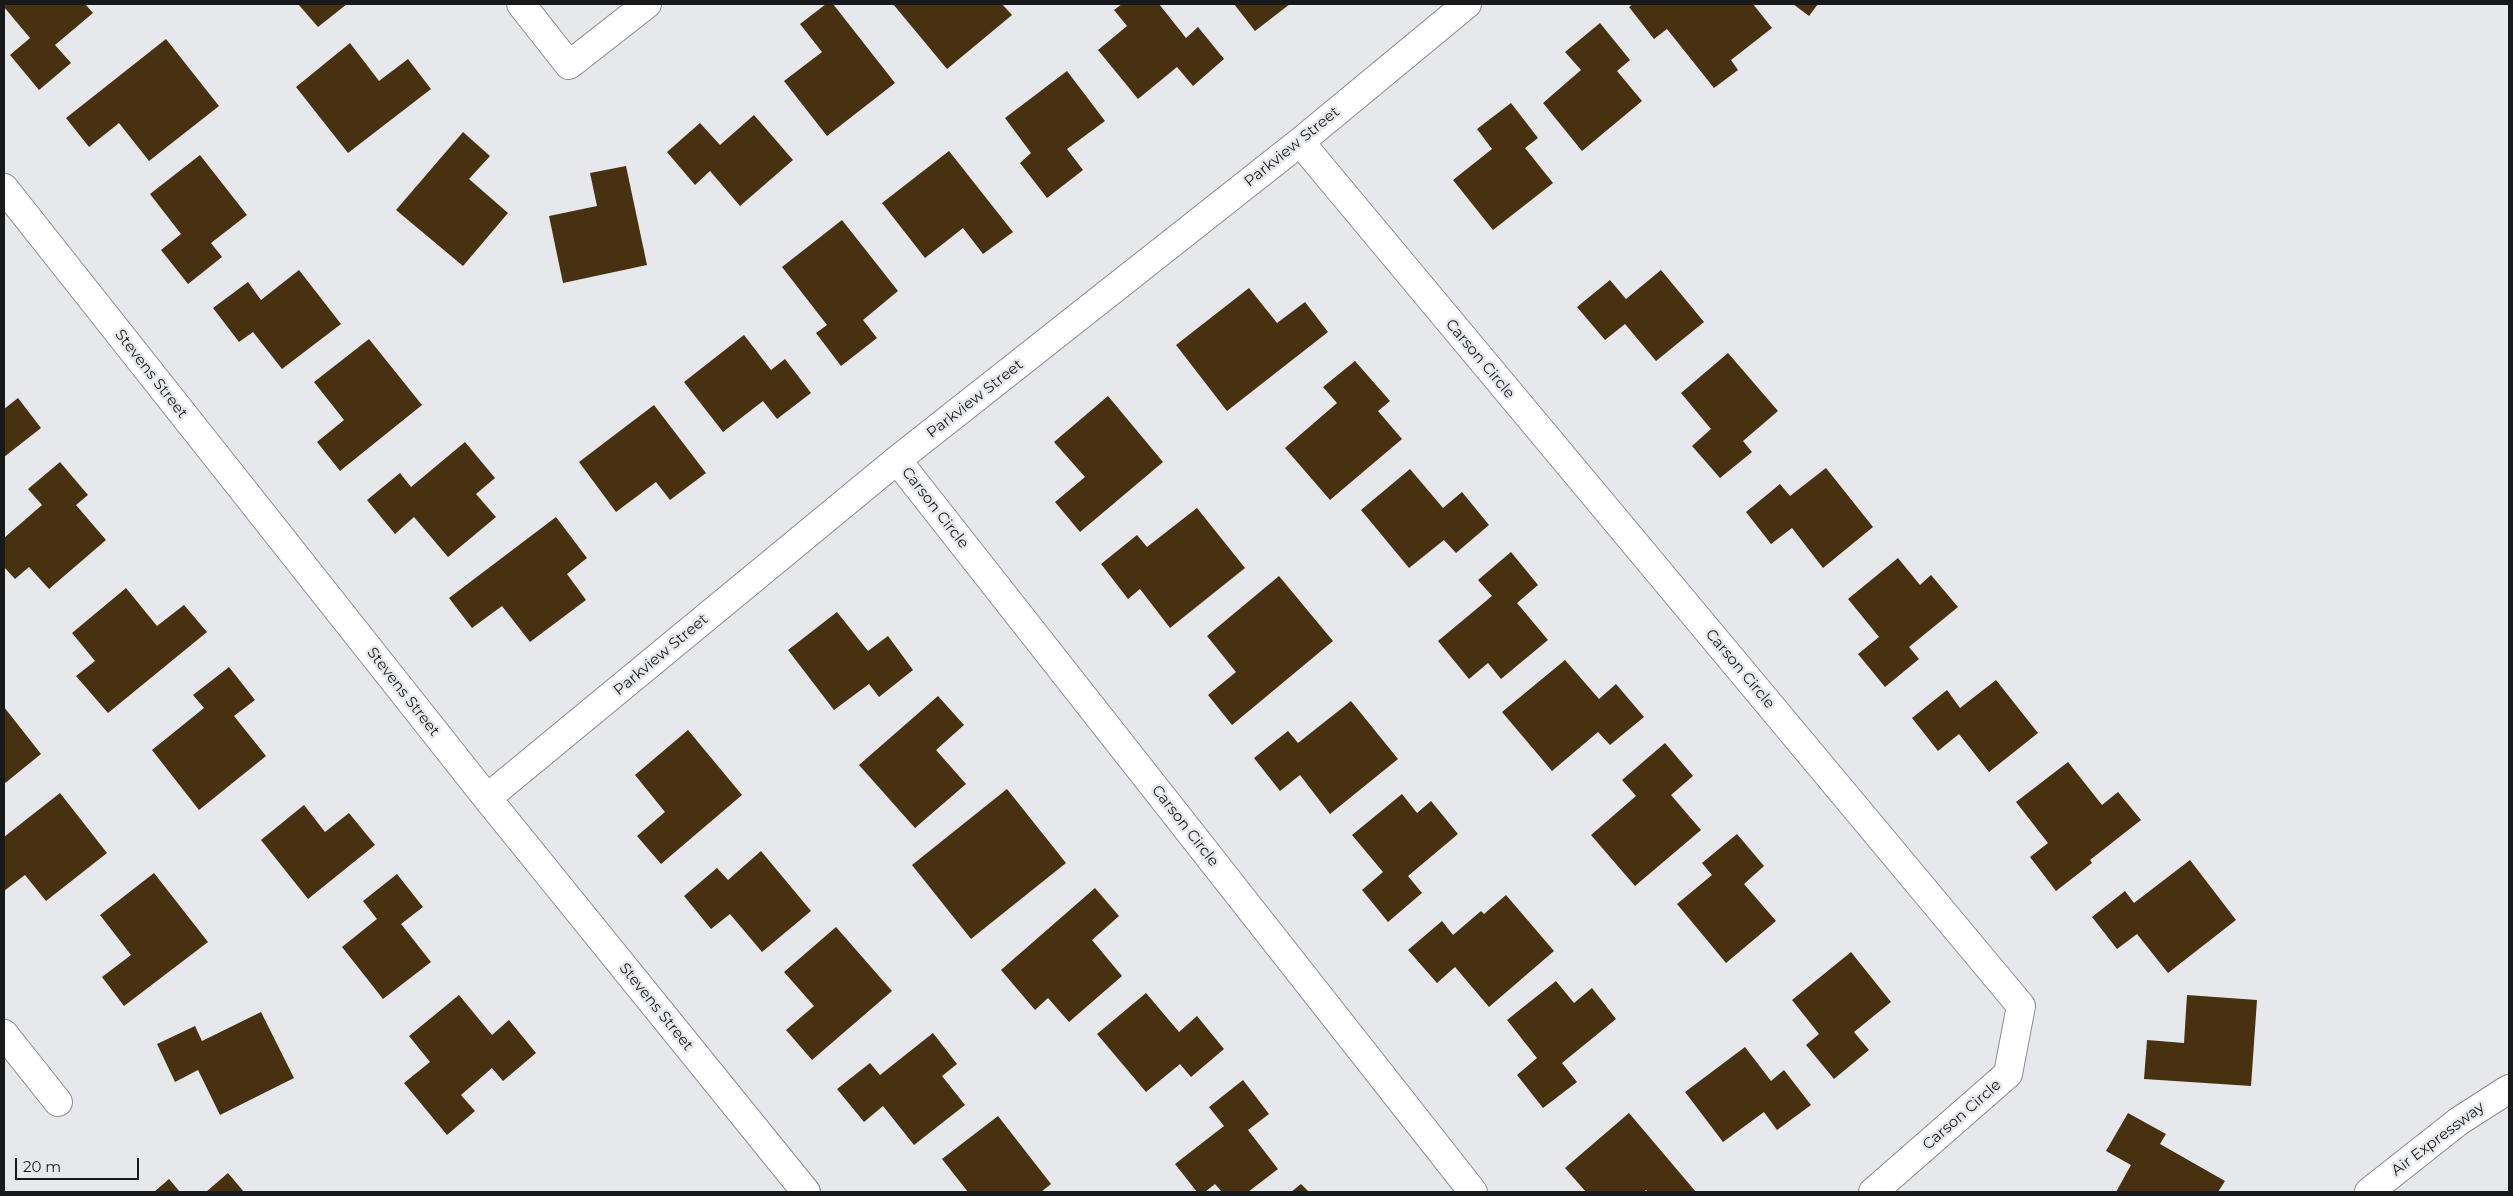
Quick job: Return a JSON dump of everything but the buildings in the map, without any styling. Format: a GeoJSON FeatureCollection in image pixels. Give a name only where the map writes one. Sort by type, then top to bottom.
{"type":"FeatureCollection","features":[{"type":"Feature","properties":{"kind":"street"},"geometry":{"type":"LineString","coordinates":[[521,4],[569,65],[648,4]]}},
{"type":"Feature","properties":{"kind":"street","name":"Parkview Street"},"geometry":{"type":"LineString","coordinates":[[487,798],[897,460],[1300,142],[1467,4]]}},
{"type":"Feature","properties":{"kind":"street","name":"Carson Circle"},"geometry":{"type":"LineString","coordinates":[[1300,142],[2021,1006],[2008,1074],[1873,1192]]}},
{"type":"Feature","properties":{"kind":"street","name":"Stevens Street"},"geometry":{"type":"LineString","coordinates":[[4,188],[487,798],[806,1192]]}},
{"type":"Feature","properties":{"kind":"street","name":"Carson Circle"},"geometry":{"type":"LineString","coordinates":[[897,460],[1473,1192]]}},
{"type":"Feature","properties":{"kind":"street"},"geometry":{"type":"LineString","coordinates":[[4,1034],[58,1102]]}},
{"type":"Feature","properties":{"kind":"street","name":"Air Expressway"},"geometry":{"type":"LineString","coordinates":[[2369,1192],[2459,1121],[2509,1088]]}}]}
